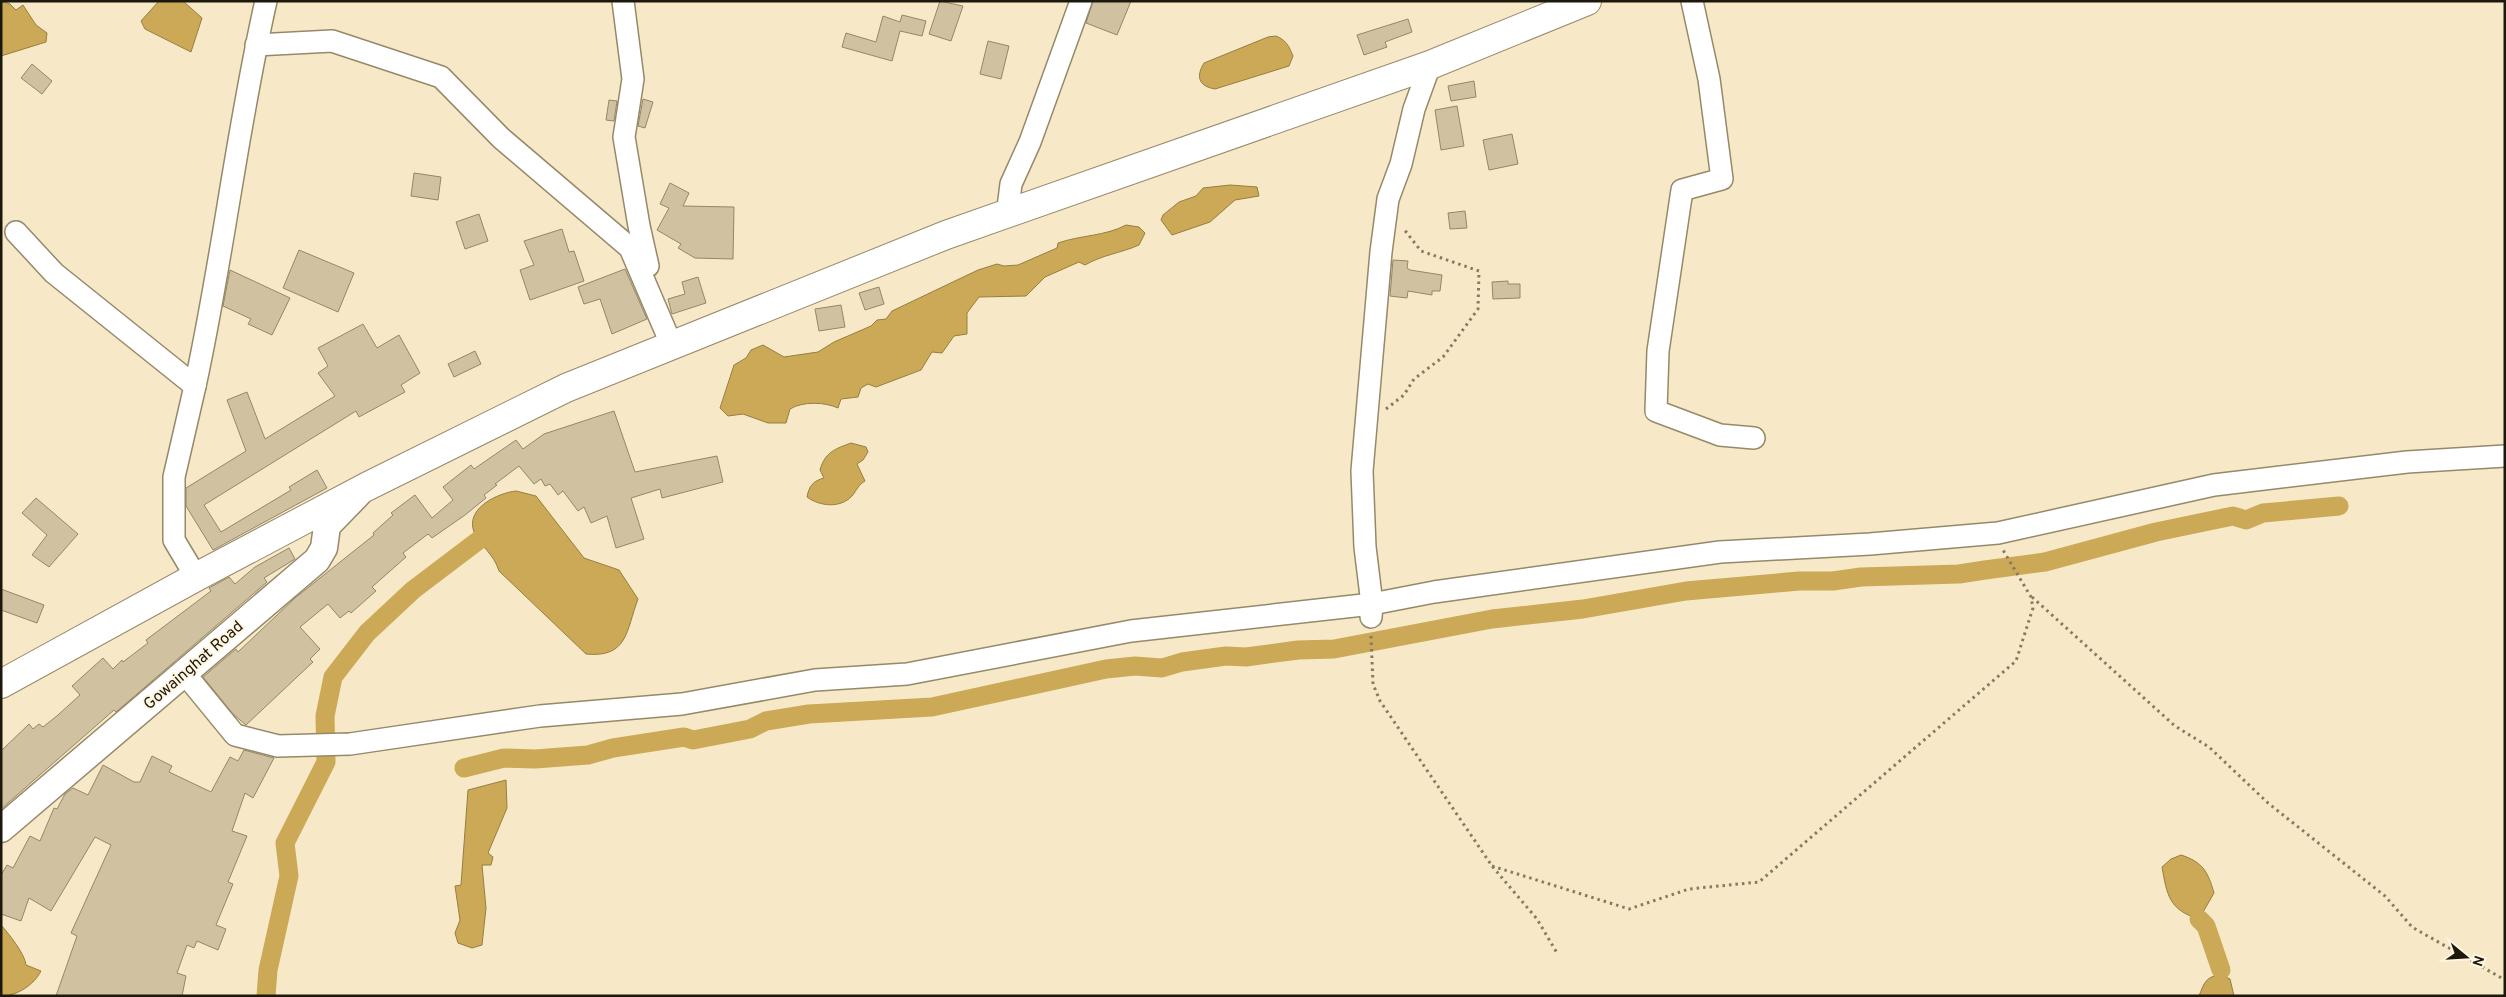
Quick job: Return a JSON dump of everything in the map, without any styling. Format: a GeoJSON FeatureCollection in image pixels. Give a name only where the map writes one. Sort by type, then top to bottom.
{"type":"FeatureCollection","features":[{"type":"Feature","properties":{"kind":"highway"},"geometry":{"type":"LineString","coordinates":[[1,684],[196,577],[366,487],[566,388],[946,236],[1430,65],[1587,1]]}},
{"type":"Feature","properties":{"kind":"main road","name":"Gowainghat Road"},"geometry":{"type":"LineString","coordinates":[[1,829],[317,560],[324,548],[328,526],[366,487]]}},
{"type":"Feature","properties":{"kind":"street"},"geometry":{"type":"LineString","coordinates":[[196,577],[174,540],[174,477],[195,386],[226,222],[256,45],[266,1]]}},
{"type":"Feature","properties":{"kind":"street"},"geometry":{"type":"LineString","coordinates":[[623,1],[633,79],[624,138],[639,226],[652,283],[672,346]]}},
{"type":"Feature","properties":{"kind":"street"},"geometry":{"type":"LineString","coordinates":[[1007,216],[1011,184],[1030,142],[1080,1]]}},
{"type":"Feature","properties":{"kind":"street"},"geometry":{"type":"LineString","coordinates":[[1692,1],[1709,79],[1722,178],[1682,190],[1658,351],[1656,411],[1720,435],[1754,438]]}},
{"type":"Feature","properties":{"kind":"street"},"geometry":{"type":"LineString","coordinates":[[256,45],[332,41],[441,77],[501,138],[630,248],[672,346]]}},
{"type":"Feature","properties":{"kind":"street"},"geometry":{"type":"LineString","coordinates":[[1371,610],[1364,538],[1362,471],[1381,252],[1388,199],[1401,164],[1414,109],[1430,65]]}},
{"type":"Feature","properties":{"kind":"street"},"geometry":{"type":"LineString","coordinates":[[16,232],[54,273],[195,386]]}},
{"type":"Feature","properties":{"kind":"street"},"geometry":{"type":"LineString","coordinates":[[184,674],[235,735],[278,746],[350,744],[540,716],[682,704],[815,680],[907,674],[1131,631],[1371,610],[1434,592],[1720,552],[1870,544],[1998,533],[2214,485],[2407,462],[2505,456]]}},
{"type":"Feature","properties":{"kind":"path"},"geometry":{"type":"LineString","coordinates":[[1365,423],[1393,405],[1404,394],[1414,379],[1443,356],[1478,309],[1480,296],[1479,271],[1421,251],[1398,223],[1388,199]]}},
{"type":"Feature","properties":{"kind":"path"},"geometry":{"type":"LineString","coordinates":[[2007,559],[2031,596],[2175,726],[2209,747],[2268,803],[2385,896],[2412,926],[2505,980]]}},
{"type":"Feature","properties":{"kind":"path"},"geometry":{"type":"LineString","coordinates":[[1492,866],[1629,908],[1689,889],[1759,882],[2016,661],[2033,608],[2031,596]]}},
{"type":"Feature","properties":{"kind":"path"},"geometry":{"type":"LineString","coordinates":[[1371,610],[1373,684],[1380,701],[1492,866],[1537,919],[1556,953]]}},
{"type":"Feature","properties":{"kind":"shaded area"},"geometry":{"type":"Polygon","coordinates":[[[1,1],[10,4],[16,10],[23,5],[36,25],[47,33],[46,42],[1,56],[1,1]]]}},
{"type":"Feature","properties":{"kind":"shaded area"},"geometry":{"type":"Polygon","coordinates":[[[159,1],[183,1],[202,18],[191,52],[145,29],[141,21],[159,1]]]}},
{"type":"Feature","properties":{"kind":"shaded area"},"geometry":{"type":"Polygon","coordinates":[[[1276,36],[1285,41],[1292,52],[1293,56],[1289,66],[1215,89],[1209,88],[1200,80],[1199,76],[1204,63],[1268,37],[1276,36]]]}},
{"type":"Feature","properties":{"kind":"shaded area"},"geometry":{"type":"Polygon","coordinates":[[[1230,185],[1257,187],[1259,196],[1235,200],[1210,222],[1172,235],[1161,220],[1163,215],[1179,202],[1196,196],[1203,188],[1230,185]]]}},
{"type":"Feature","properties":{"kind":"shaded area"},"geometry":{"type":"Polygon","coordinates":[[[1126,225],[1139,227],[1145,233],[1139,245],[1085,265],[1079,262],[1045,277],[1026,296],[979,297],[967,313],[967,334],[954,336],[942,353],[932,352],[921,370],[876,387],[868,384],[861,388],[858,397],[841,399],[838,408],[821,404],[795,406],[790,409],[786,423],[768,423],[743,414],[728,416],[720,408],[734,365],[746,358],[751,350],[763,345],[784,357],[818,352],[834,342],[871,326],[877,320],[886,319],[892,311],[978,270],[997,264],[1004,266],[1018,265],[1057,248],[1058,243],[1118,229],[1126,225]]]}},
{"type":"Feature","properties":{"kind":"shaded area"},"geometry":{"type":"Polygon","coordinates":[[[851,443],[866,447],[868,452],[863,460],[857,464],[865,481],[852,496],[842,503],[823,504],[807,497],[812,484],[824,478],[820,470],[828,455],[835,449],[851,443]]]}},
{"type":"Feature","properties":{"kind":"shaded area"},"geometry":{"type":"Polygon","coordinates":[[[516,491],[536,496],[584,558],[619,570],[638,599],[623,640],[618,647],[610,652],[586,654],[499,571],[494,560],[474,532],[472,523],[474,516],[485,503],[501,495],[516,491]]]}},
{"type":"Feature","properties":{"kind":"shaded area"},"geometry":{"type":"Polygon","coordinates":[[[506,780],[507,808],[488,853],[493,857],[491,865],[482,865],[486,908],[482,945],[472,948],[458,943],[455,933],[460,920],[455,886],[461,885],[468,790],[506,780]]]}},
{"type":"Feature","properties":{"kind":"shaded area"},"geometry":{"type":"Polygon","coordinates":[[[2181,855],[2195,861],[2204,869],[2214,893],[2199,919],[2181,911],[2175,906],[2166,886],[2162,867],[2171,859],[2181,855]]]}},
{"type":"Feature","properties":{"kind":"shaded area"},"geometry":{"type":"Polygon","coordinates":[[[1,925],[20,950],[26,965],[41,971],[34,981],[24,989],[13,994],[1,996],[1,925]]]}},
{"type":"Feature","properties":{"kind":"shaded area"},"geometry":{"type":"Polygon","coordinates":[[[2221,975],[2230,979],[2234,996],[2199,996],[2206,981],[2221,975]]]}},
{"type":"Feature","properties":{"kind":"building"},"geometry":{"type":"Polygon","coordinates":[[[940,1],[963,6],[951,41],[929,34],[940,1]]]}},
{"type":"Feature","properties":{"kind":"building"},"geometry":{"type":"Polygon","coordinates":[[[1093,1],[1131,1],[1117,35],[1086,23],[1093,1]]]}},
{"type":"Feature","properties":{"kind":"building"},"geometry":{"type":"Polygon","coordinates":[[[902,15],[926,21],[922,36],[900,31],[892,61],[842,47],[846,33],[876,42],[883,16],[900,22],[902,15]]]}},
{"type":"Feature","properties":{"kind":"building"},"geometry":{"type":"Polygon","coordinates":[[[1408,19],[1412,32],[1385,42],[1387,47],[1364,55],[1357,35],[1408,19]]]}},
{"type":"Feature","properties":{"kind":"building"},"geometry":{"type":"Polygon","coordinates":[[[988,41],[1009,46],[1001,79],[980,74],[988,41]]]}},
{"type":"Feature","properties":{"kind":"building"},"geometry":{"type":"Polygon","coordinates":[[[32,64],[52,81],[42,94],[21,78],[32,64]]]}},
{"type":"Feature","properties":{"kind":"building"},"geometry":{"type":"Polygon","coordinates":[[[1474,81],[1476,97],[1451,101],[1448,86],[1474,81]]]}},
{"type":"Feature","properties":{"kind":"building"},"geometry":{"type":"Polygon","coordinates":[[[643,99],[653,102],[645,128],[638,126],[643,99]]]}},
{"type":"Feature","properties":{"kind":"building"},"geometry":{"type":"Polygon","coordinates":[[[609,100],[617,101],[614,121],[606,120],[609,100]]]}},
{"type":"Feature","properties":{"kind":"building"},"geometry":{"type":"Polygon","coordinates":[[[1457,106],[1464,146],[1441,150],[1435,110],[1457,106]]]}},
{"type":"Feature","properties":{"kind":"building"},"geometry":{"type":"Polygon","coordinates":[[[1512,134],[1518,164],[1489,170],[1483,140],[1512,134]]]}},
{"type":"Feature","properties":{"kind":"building"},"geometry":{"type":"Polygon","coordinates":[[[414,173],[441,177],[438,200],[411,196],[414,173]]]}},
{"type":"Feature","properties":{"kind":"building"},"geometry":{"type":"Polygon","coordinates":[[[670,183],[689,193],[683,206],[734,207],[733,259],[695,258],[678,248],[681,244],[657,230],[669,208],[660,204],[670,183]]]}},
{"type":"Feature","properties":{"kind":"building"},"geometry":{"type":"Polygon","coordinates":[[[1465,211],[1467,228],[1450,229],[1448,213],[1465,211]]]}},
{"type":"Feature","properties":{"kind":"building"},"geometry":{"type":"Polygon","coordinates":[[[479,214],[488,241],[465,249],[456,222],[479,214]]]}},
{"type":"Feature","properties":{"kind":"building"},"geometry":{"type":"Polygon","coordinates":[[[562,229],[569,252],[574,251],[584,281],[530,300],[520,270],[534,265],[524,241],[562,229]]]}},
{"type":"Feature","properties":{"kind":"building"},"geometry":{"type":"Polygon","coordinates":[[[299,250],[354,273],[338,312],[283,288],[299,250]]]}},
{"type":"Feature","properties":{"kind":"building"},"geometry":{"type":"Polygon","coordinates":[[[1393,260],[1408,261],[1407,268],[1410,270],[1442,275],[1440,291],[1432,291],[1432,295],[1408,291],[1407,298],[1390,296],[1393,260]]]}},
{"type":"Feature","properties":{"kind":"building"},"geometry":{"type":"Polygon","coordinates":[[[625,269],[647,319],[612,334],[600,299],[584,304],[578,287],[625,269]]]}},
{"type":"Feature","properties":{"kind":"building"},"geometry":{"type":"Polygon","coordinates":[[[230,270],[290,298],[272,335],[248,324],[251,319],[223,306],[230,270]]]}},
{"type":"Feature","properties":{"kind":"building"},"geometry":{"type":"Polygon","coordinates":[[[698,277],[706,303],[672,314],[668,299],[685,294],[682,282],[698,277]]]}},
{"type":"Feature","properties":{"kind":"building"},"geometry":{"type":"Polygon","coordinates":[[[1508,281],[1508,284],[1520,284],[1520,298],[1493,299],[1492,282],[1508,281]]]}},
{"type":"Feature","properties":{"kind":"building"},"geometry":{"type":"Polygon","coordinates":[[[879,287],[884,304],[865,310],[859,293],[879,287]]]}},
{"type":"Feature","properties":{"kind":"building"},"geometry":{"type":"Polygon","coordinates":[[[841,305],[845,327],[819,331],[815,309],[841,305]]]}},
{"type":"Feature","properties":{"kind":"building"},"geometry":{"type":"Polygon","coordinates":[[[363,324],[377,348],[399,335],[420,373],[401,385],[405,392],[359,417],[356,411],[204,505],[221,532],[291,490],[289,487],[317,470],[327,488],[213,550],[186,506],[186,488],[246,451],[227,400],[247,392],[265,439],[335,396],[318,373],[328,366],[318,348],[363,324]]]}},
{"type":"Feature","properties":{"kind":"building"},"geometry":{"type":"Polygon","coordinates":[[[475,351],[481,364],[454,377],[448,364],[475,351]]]}},
{"type":"Feature","properties":{"kind":"building"},"geometry":{"type":"Polygon","coordinates":[[[614,411],[635,472],[717,456],[723,482],[662,498],[660,489],[631,498],[644,539],[616,548],[607,516],[591,523],[584,507],[578,511],[563,491],[558,495],[550,484],[545,486],[541,479],[534,484],[519,466],[495,484],[497,485],[484,495],[486,498],[465,515],[432,538],[428,534],[403,553],[406,557],[372,587],[376,591],[351,613],[349,611],[340,618],[328,604],[300,627],[320,649],[310,659],[313,662],[246,725],[234,715],[203,677],[236,649],[238,652],[295,598],[374,535],[373,533],[393,515],[391,513],[415,495],[432,518],[453,500],[443,487],[471,465],[474,469],[516,440],[523,449],[544,434],[614,411]]]}},
{"type":"Feature","properties":{"kind":"building"},"geometry":{"type":"Polygon","coordinates":[[[36,498],[78,534],[49,567],[32,555],[47,535],[22,513],[36,498]]]}},
{"type":"Feature","properties":{"kind":"building"},"geometry":{"type":"Polygon","coordinates":[[[289,548],[295,559],[264,578],[267,582],[116,712],[114,710],[1,809],[1,751],[29,724],[33,729],[39,724],[43,727],[58,715],[80,695],[72,686],[103,658],[113,669],[122,660],[123,662],[148,643],[146,640],[211,591],[209,588],[229,577],[235,584],[255,567],[289,548]]]}},
{"type":"Feature","properties":{"kind":"building"},"geometry":{"type":"Polygon","coordinates":[[[1,589],[44,605],[37,623],[1,610],[1,589]]]}},
{"type":"Feature","properties":{"kind":"building"},"geometry":{"type":"Polygon","coordinates":[[[244,750],[274,758],[253,798],[245,793],[232,831],[247,836],[228,882],[233,884],[216,925],[226,929],[218,950],[197,941],[194,948],[187,945],[177,973],[186,976],[182,996],[56,996],[77,936],[71,933],[111,845],[95,837],[51,911],[29,898],[21,921],[1,914],[1,875],[7,865],[13,868],[30,836],[40,841],[54,808],[57,809],[65,794],[73,788],[88,795],[103,765],[134,782],[140,782],[152,756],[172,766],[169,772],[211,792],[230,757],[238,761],[244,750]]]}},
{"type":"Feature","properties":{"kind":"waterway"},"geometry":{"type":"LineString","coordinates":[[464,768],[504,758],[535,759],[588,755],[613,748],[684,737],[693,740],[750,729],[766,721],[809,714],[932,707],[1106,669],[1135,666],[1162,668],[1182,662],[1226,656],[1246,657],[1298,650],[1334,649],[1492,619],[1583,609],[1686,591],[1799,581],[1833,581],[1861,577],[1959,574],[2045,562],[2156,532],[2233,516],[2246,520],[2263,513],[2339,506]]}},
{"type":"Feature","properties":{"kind":"waterway"},"geometry":{"type":"LineString","coordinates":[[266,996],[268,970],[289,876],[285,843],[326,762],[325,716],[333,677],[367,633],[413,590],[479,540]]}},
{"type":"Feature","properties":{"kind":"waterway"},"geometry":{"type":"LineString","coordinates":[[2199,919],[2206,926],[2221,970]]}}]}
